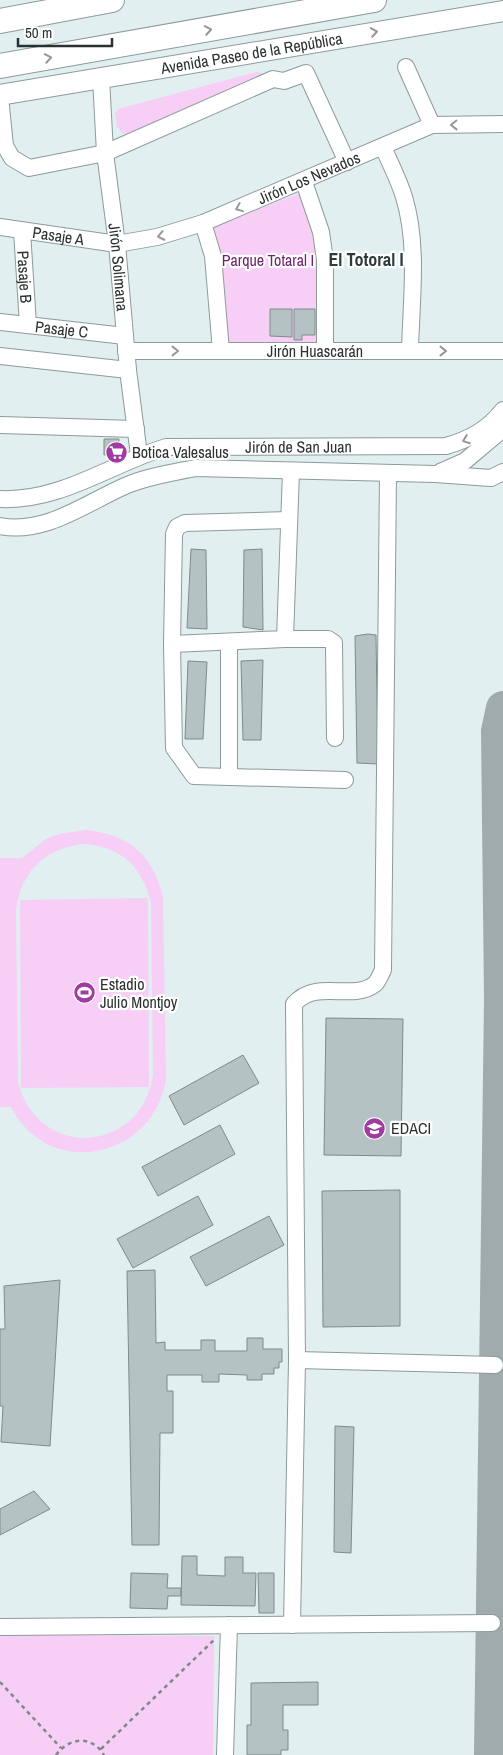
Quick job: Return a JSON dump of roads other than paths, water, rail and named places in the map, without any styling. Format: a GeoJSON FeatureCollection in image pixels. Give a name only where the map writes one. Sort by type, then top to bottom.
{"type":"FeatureCollection","features":[{"type":"Feature","properties":{"kind":"highway"},"geometry":{"type":"LineString","coordinates":[[0,21],[112,0]]}},
{"type":"Feature","properties":{"kind":"highway"},"geometry":{"type":"LineString","coordinates":[[0,66],[374,0]]}},
{"type":"Feature","properties":{"kind":"main road","name":"Avenida Paseo de la República"},"geometry":{"type":"LineString","coordinates":[[0,96],[503,11]]}},
{"type":"Feature","properties":{"kind":"street"},"geometry":{"type":"LineString","coordinates":[[406,67],[432,125]]}},
{"type":"Feature","properties":{"kind":"street","name":"Avenida Paseo de la República"},"geometry":{"type":"LineString","coordinates":[[0,96],[6,146],[12,158],[20,165],[29,168],[105,153],[273,79],[284,81],[306,73],[346,162]]}},
{"type":"Feature","properties":{"kind":"street","name":"Jirón Solimana"},"geometry":{"type":"LineString","coordinates":[[101,78],[105,153],[117,244],[128,370],[139,455]]}},
{"type":"Feature","properties":{"kind":"street","name":"Jirón Los Nevados"},"geometry":{"type":"LineString","coordinates":[[117,244],[178,232],[203,223],[304,182],[432,125],[503,124]]}},
{"type":"Feature","properties":{"kind":"street"},"geometry":{"type":"LineString","coordinates":[[383,147],[404,197],[409,224],[412,251],[410,351]]}},
{"type":"Feature","properties":{"kind":"street"},"geometry":{"type":"LineString","coordinates":[[304,182],[321,232],[325,260],[325,351]]}},
{"type":"Feature","properties":{"kind":"street"},"geometry":{"type":"LineString","coordinates":[[203,223],[213,256],[221,351]]}},
{"type":"Feature","properties":{"kind":"street","name":"Pasaje A"},"geometry":{"type":"LineString","coordinates":[[0,227],[117,244]]}},
{"type":"Feature","properties":{"kind":"street","name":"Pasaje B"},"geometry":{"type":"LineString","coordinates":[[22,231],[28,325]]}},
{"type":"Feature","properties":{"kind":"street","name":"Pasaje C"},"geometry":{"type":"LineString","coordinates":[[0,322],[28,325],[126,343]]}},
{"type":"Feature","properties":{"kind":"street","name":"Jirón Huascarán"},"geometry":{"type":"LineString","coordinates":[[126,343],[221,351],[503,351]]}},
{"type":"Feature","properties":{"kind":"street"},"geometry":{"type":"LineString","coordinates":[[0,356],[128,370]]}},
{"type":"Feature","properties":{"kind":"street","name":"Jirón de San Juan"},"geometry":{"type":"LineString","coordinates":[[0,499],[35,498],[58,492],[139,455],[166,447],[206,445],[446,446],[470,439],[492,424],[503,410]]}},
{"type":"Feature","properties":{"kind":"street"},"geometry":{"type":"LineString","coordinates":[[0,425],[136,429]]}},
{"type":"Feature","properties":{"kind":"street"},"geometry":{"type":"LineString","coordinates":[[435,474],[465,462],[503,429]]}},
{"type":"Feature","properties":{"kind":"street"},"geometry":{"type":"LineString","coordinates":[[0,526],[30,527],[54,520],[126,485],[195,468],[435,474],[491,478],[503,472]]}},
{"type":"Feature","properties":{"kind":"street"},"geometry":{"type":"LineString","coordinates":[[285,639],[291,471]]}},
{"type":"Feature","properties":{"kind":"street"},"geometry":{"type":"LineString","coordinates":[[292,1625],[297,1360],[294,1004],[302,996],[313,991],[365,989],[376,983],[383,970],[388,474]]}},
{"type":"Feature","properties":{"kind":"street"},"geometry":{"type":"LineString","coordinates":[[289,520],[185,523],[177,527],[174,534],[172,644],[174,748],[194,776],[345,780]]}},
{"type":"Feature","properties":{"kind":"street"},"geometry":{"type":"LineString","coordinates":[[172,644],[328,639],[334,643],[335,738]]}},
{"type":"Feature","properties":{"kind":"street"},"geometry":{"type":"LineString","coordinates":[[229,642],[229,777]]}},
{"type":"Feature","properties":{"kind":"street"},"geometry":{"type":"LineString","coordinates":[[297,1360],[495,1365]]}},
{"type":"Feature","properties":{"kind":"street"},"geometry":{"type":"LineString","coordinates":[[0,1627],[492,1623]]}},
{"type":"Feature","properties":{"kind":"street"},"geometry":{"type":"LineString","coordinates":[[225,1755],[229,1625]]}},
{"type":"Feature","properties":{"kind":"place","name":"Botica Valesalus"},"geometry":{"type":"Point","coordinates":[116,452]}},
{"type":"Feature","properties":{"kind":"place","name":"Estadio Julio Montjoy"},"geometry":{"type":"Point","coordinates":[84,993]}},
{"type":"Feature","properties":{"kind":"place","name":"EDACI"},"geometry":{"type":"Point","coordinates":[375,1128]}},
{"type":"Feature","properties":{"kind":"district","name":"El Totoral I"},"geometry":{"type":"Point","coordinates":[366,259]}},
{"type":"Feature","properties":{"kind":"park label","name":"Parque Totaral I"},"geometry":{"type":"Point","coordinates":[268,260]}}]}
